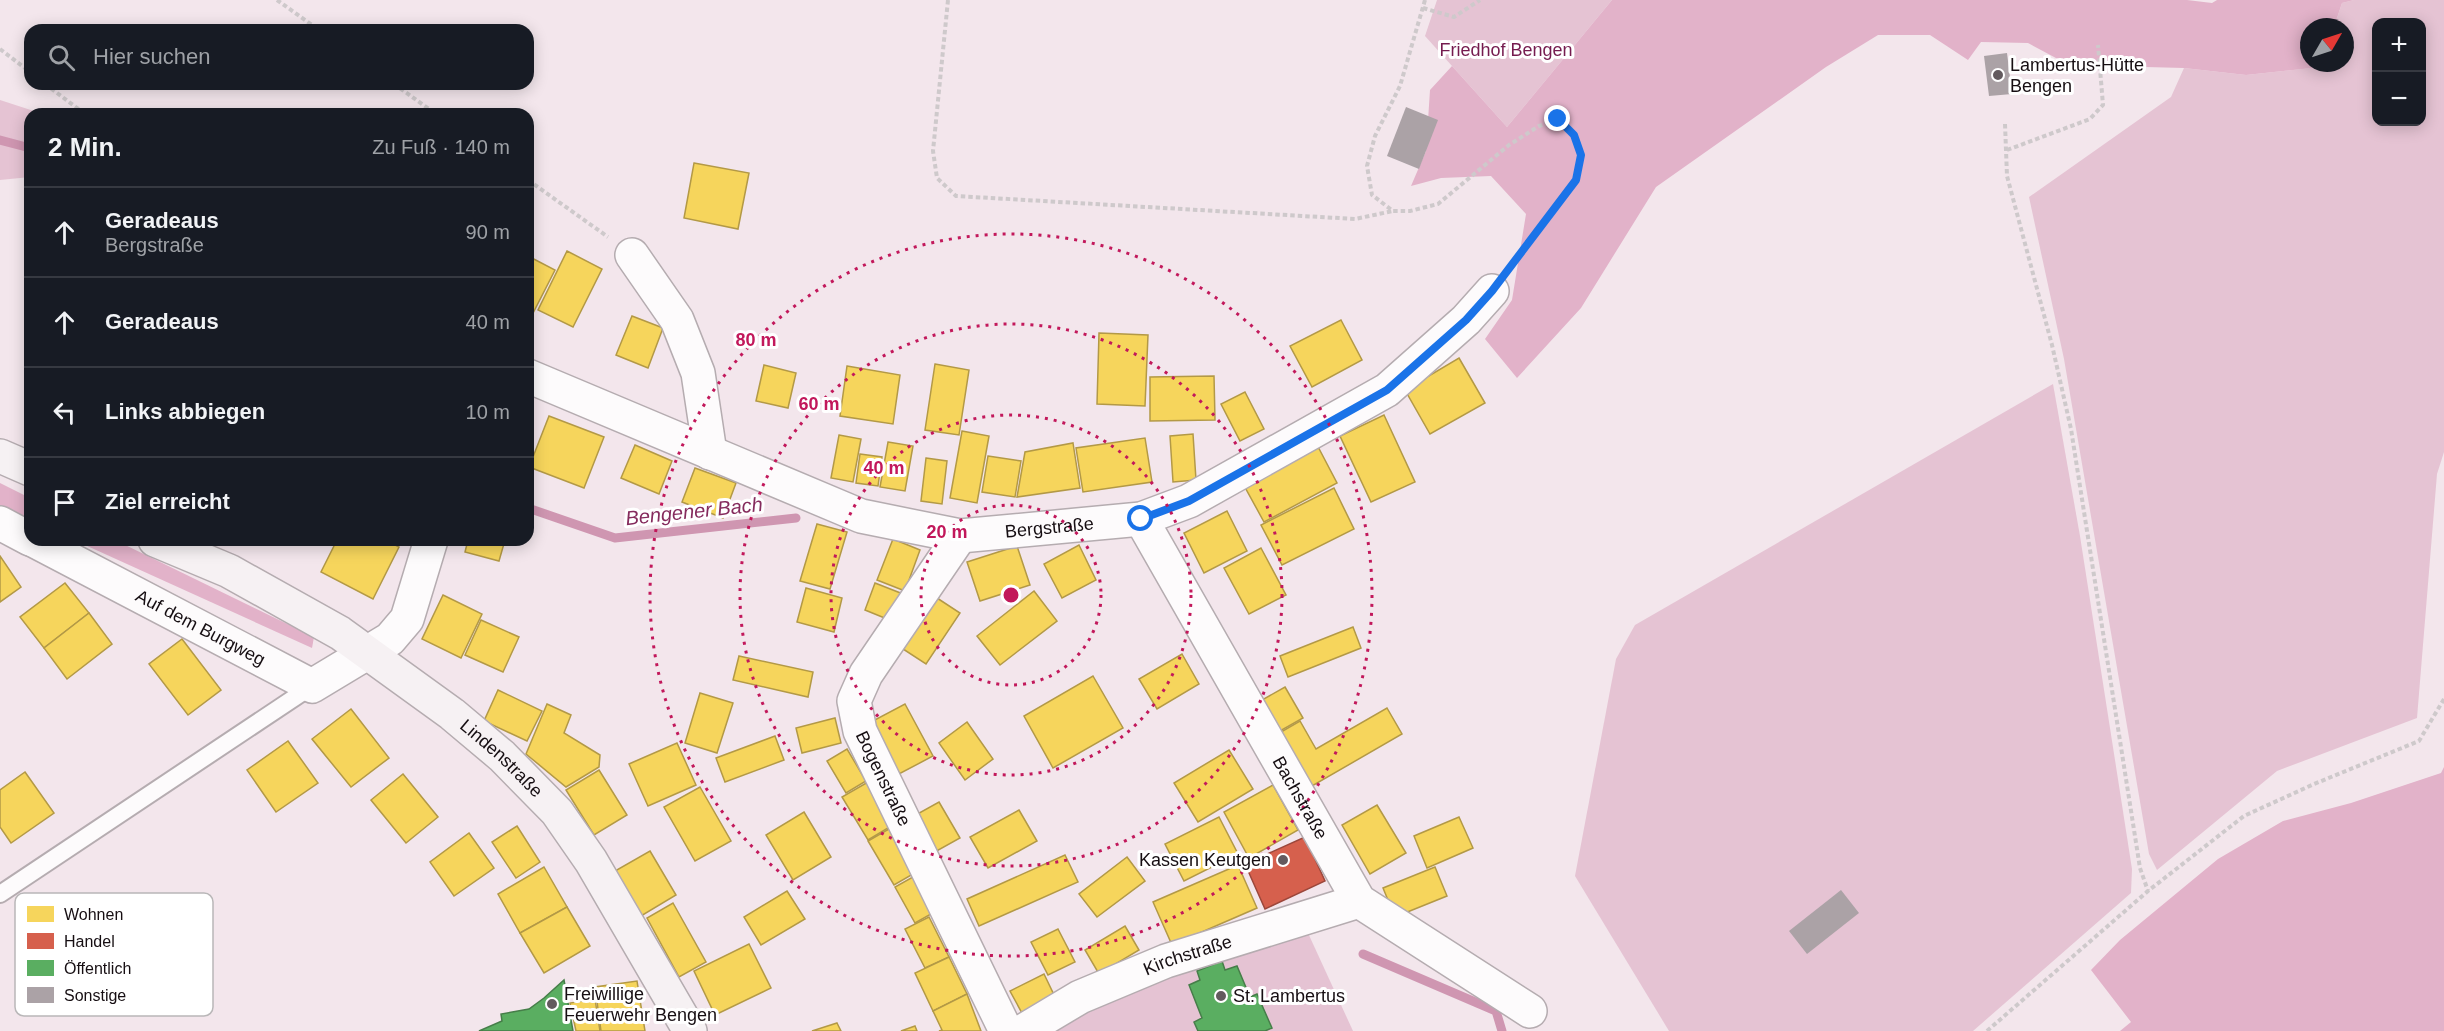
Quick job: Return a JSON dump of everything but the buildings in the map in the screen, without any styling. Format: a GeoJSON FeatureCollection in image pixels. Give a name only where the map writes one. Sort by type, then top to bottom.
{"type":"FeatureCollection","features":[{"type":"Feature","properties":{"kind":"street"},"geometry":{"type":"LineString","coordinates":[[632,255],[677,320],[698,374],[710,453]]}},
{"type":"Feature","properties":{"kind":"street","name":"Bergstraße"},"geometry":{"type":"LineString","coordinates":[[534,379],[861,516],[960,536],[1141,519],[1189,501],[1387,390],[1466,320],[1492,291]]}},
{"type":"Feature","properties":{"kind":"street"},"geometry":{"type":"LineString","coordinates":[[0,456],[24,466]]}},
{"type":"Feature","properties":{"kind":"street","name":"Bachstraße"},"geometry":{"type":"LineString","coordinates":[[1141,519],[1359,901],[1530,1011]]}},
{"type":"Feature","properties":{"kind":"street","name":"Auf dem Burgweg"},"geometry":{"type":"LineString","coordinates":[[0,523],[24,535]]}},
{"type":"Feature","properties":{"kind":"street","name":"Bogenstraße"},"geometry":{"type":"LineString","coordinates":[[960,536],[866,674],[854,701],[860,731],[1006,1031]]}},
{"type":"Feature","properties":{"kind":"street","name":"Auf dem Burgweg"},"geometry":{"type":"LineString","coordinates":[[44,546],[312,686]]}},
{"type":"Feature","properties":{"kind":"street","name":"Lindenstraße"},"geometry":{"type":"LineString","coordinates":[[169,546],[229,571],[340,633],[452,714],[502,756],[557,812],[591,861],[690,1031]]}},
{"type":"Feature","properties":{"kind":"street"},"geometry":{"type":"LineString","coordinates":[[312,686],[390,639],[407,619],[429,546]]}},
{"type":"Feature","properties":{"kind":"street","name":"Kirchstraße"},"geometry":{"type":"LineString","coordinates":[[1023,1031],[1080,997],[1166,962],[1359,901]]}},
{"type":"Feature","properties":{"kind":"lane"},"geometry":{"type":"LineString","coordinates":[[0,894],[312,686]]}},
{"type":"Feature","properties":{"kind":"path"},"geometry":{"type":"LineString","coordinates":[[277,0],[311,24]]}},
{"type":"Feature","properties":{"kind":"path"},"geometry":{"type":"LineString","coordinates":[[948,0],[933,151],[937,178],[956,196],[1355,219],[1393,211],[1410,211],[1438,204],[1509,145],[1539,126],[1558,119],[1574,135],[1581,155],[1576,180],[1492,291]]}},
{"type":"Feature","properties":{"kind":"path"},"geometry":{"type":"LineString","coordinates":[[1393,211],[1372,195],[1367,166],[1375,136],[1400,86],[1425,0]]}},
{"type":"Feature","properties":{"kind":"path"},"geometry":{"type":"LineString","coordinates":[[1423,8],[1454,17],[1480,0]]}},
{"type":"Feature","properties":{"kind":"path"},"geometry":{"type":"LineString","coordinates":[[2007,150],[2090,119],[2098,113],[2103,105],[2098,45]]}},
{"type":"Feature","properties":{"kind":"path"},"geometry":{"type":"LineString","coordinates":[[0,49],[24,67]]}},
{"type":"Feature","properties":{"kind":"path"},"geometry":{"type":"LineString","coordinates":[[53,90],[77,108]]}},
{"type":"Feature","properties":{"kind":"path"},"geometry":{"type":"LineString","coordinates":[[402,90],[428,108]]}},
{"type":"Feature","properties":{"kind":"path"},"geometry":{"type":"LineString","coordinates":[[2005,124],[2007,176],[2052,345],[2071,429],[2140,868],[2148,891]]}},
{"type":"Feature","properties":{"kind":"path"},"geometry":{"type":"LineString","coordinates":[[534,184],[632,255]]}},
{"type":"Feature","properties":{"kind":"path"},"geometry":{"type":"LineString","coordinates":[[1987,1031],[2148,891],[2244,816],[2314,784],[2419,741],[2444,699]]}},
{"type":"Feature","properties":{"kind":"green space","name":"Friedhof Bengen"},"geometry":{"type":"Polygon","coordinates":[[[1437,0],[1612,0],[1507,127],[1425,36],[1437,0]]]}},
{"type":"Feature","properties":{"kind":"green space"},"geometry":{"type":"Polygon","coordinates":[[[2354,0],[2444,0],[2444,452],[2437,474],[2417,718],[2277,771],[2157,870],[2149,854],[2064,359],[2029,197],[2171,97],[2184,68],[2246,75],[2300,69],[2300,72],[2354,72],[2354,18],[2337,18],[2342,3],[2354,0]]]}},
{"type":"Feature","properties":{"kind":"green space"},"geometry":{"type":"Polygon","coordinates":[[[0,100],[25,108],[24,178],[0,180],[0,100]]]}},
{"type":"Feature","properties":{"kind":"green space"},"geometry":{"type":"Polygon","coordinates":[[[2053,384],[2080,536],[2132,869],[2131,893],[1973,1031],[1669,1031],[1575,876],[1616,659],[1635,625],[2053,384]]]}},
{"type":"Feature","properties":{"kind":"green space"},"geometry":{"type":"Polygon","coordinates":[[[1308,933],[1353,1031],[1055,1031],[1100,1002],[1154,978],[1308,933]]]}},
{"type":"Feature","properties":{"kind":"shaded area"},"geometry":{"type":"Polygon","coordinates":[[[1612,0],[2187,0],[2212,3],[2217,0],[2354,0],[2342,3],[2337,18],[2300,18],[2300,69],[2246,75],[2184,68],[2069,65],[2028,43],[1981,42],[1968,60],[1930,35],[1878,35],[1826,67],[1656,187],[1581,308],[1517,378],[1485,339],[1512,300],[1526,214],[1491,176],[1441,178],[1411,186],[1426,151],[1430,90],[1452,66],[1507,127],[1612,0]]]}},
{"type":"Feature","properties":{"kind":"shaded area"},"geometry":{"type":"Polygon","coordinates":[[[0,483],[24,495],[24,517],[0,506],[0,483]]]}},
{"type":"Feature","properties":{"kind":"shaded area"},"geometry":{"type":"Polygon","coordinates":[[[87,546],[127,546],[314,637],[312,648],[87,546]]]}},
{"type":"Feature","properties":{"kind":"shaded area"},"geometry":{"type":"Polygon","coordinates":[[[2444,767],[2444,1031],[2120,1031],[2131,1022],[2091,970],[2120,940],[2218,859],[2283,821],[2351,803],[2441,773],[2444,767]]]}},
{"type":"Feature","properties":{"kind":"waterway","name":"Bengener Bach"},"geometry":{"type":"LineString","coordinates":[[0,140],[24,146]]}},
{"type":"Feature","properties":{"kind":"waterway","name":"Bengener Bach"},"geometry":{"type":"LineString","coordinates":[[534,510],[615,538],[796,518]]}},
{"type":"Feature","properties":{"kind":"waterway","name":"Bengener Bach"},"geometry":{"type":"LineString","coordinates":[[1363,954],[1496,1011],[1502,1031]]}},
{"type":"Feature","properties":{"kind":"place","name":"Lambertus-Hütte Bengen"},"geometry":{"type":"Point","coordinates":[1998,75]}},
{"type":"Feature","properties":{"kind":"place","name":"Kassen Keutgen"},"geometry":{"type":"Point","coordinates":[1283,860]}},
{"type":"Feature","properties":{"kind":"place","name":"St. Lambertus"},"geometry":{"type":"Point","coordinates":[1221,996]}},
{"type":"Feature","properties":{"kind":"place","name":"Freiwillige Feuerwehr Bengen"},"geometry":{"type":"Point","coordinates":[552,1004]}},
{"type":"Feature","properties":{"kind":"route"},"geometry":{"type":"LineString","coordinates":[[1141,519],[1189,501],[1387,390],[1466,320],[1492,291],[1576,180],[1581,155],[1574,135],[1558,119]]}}]}
